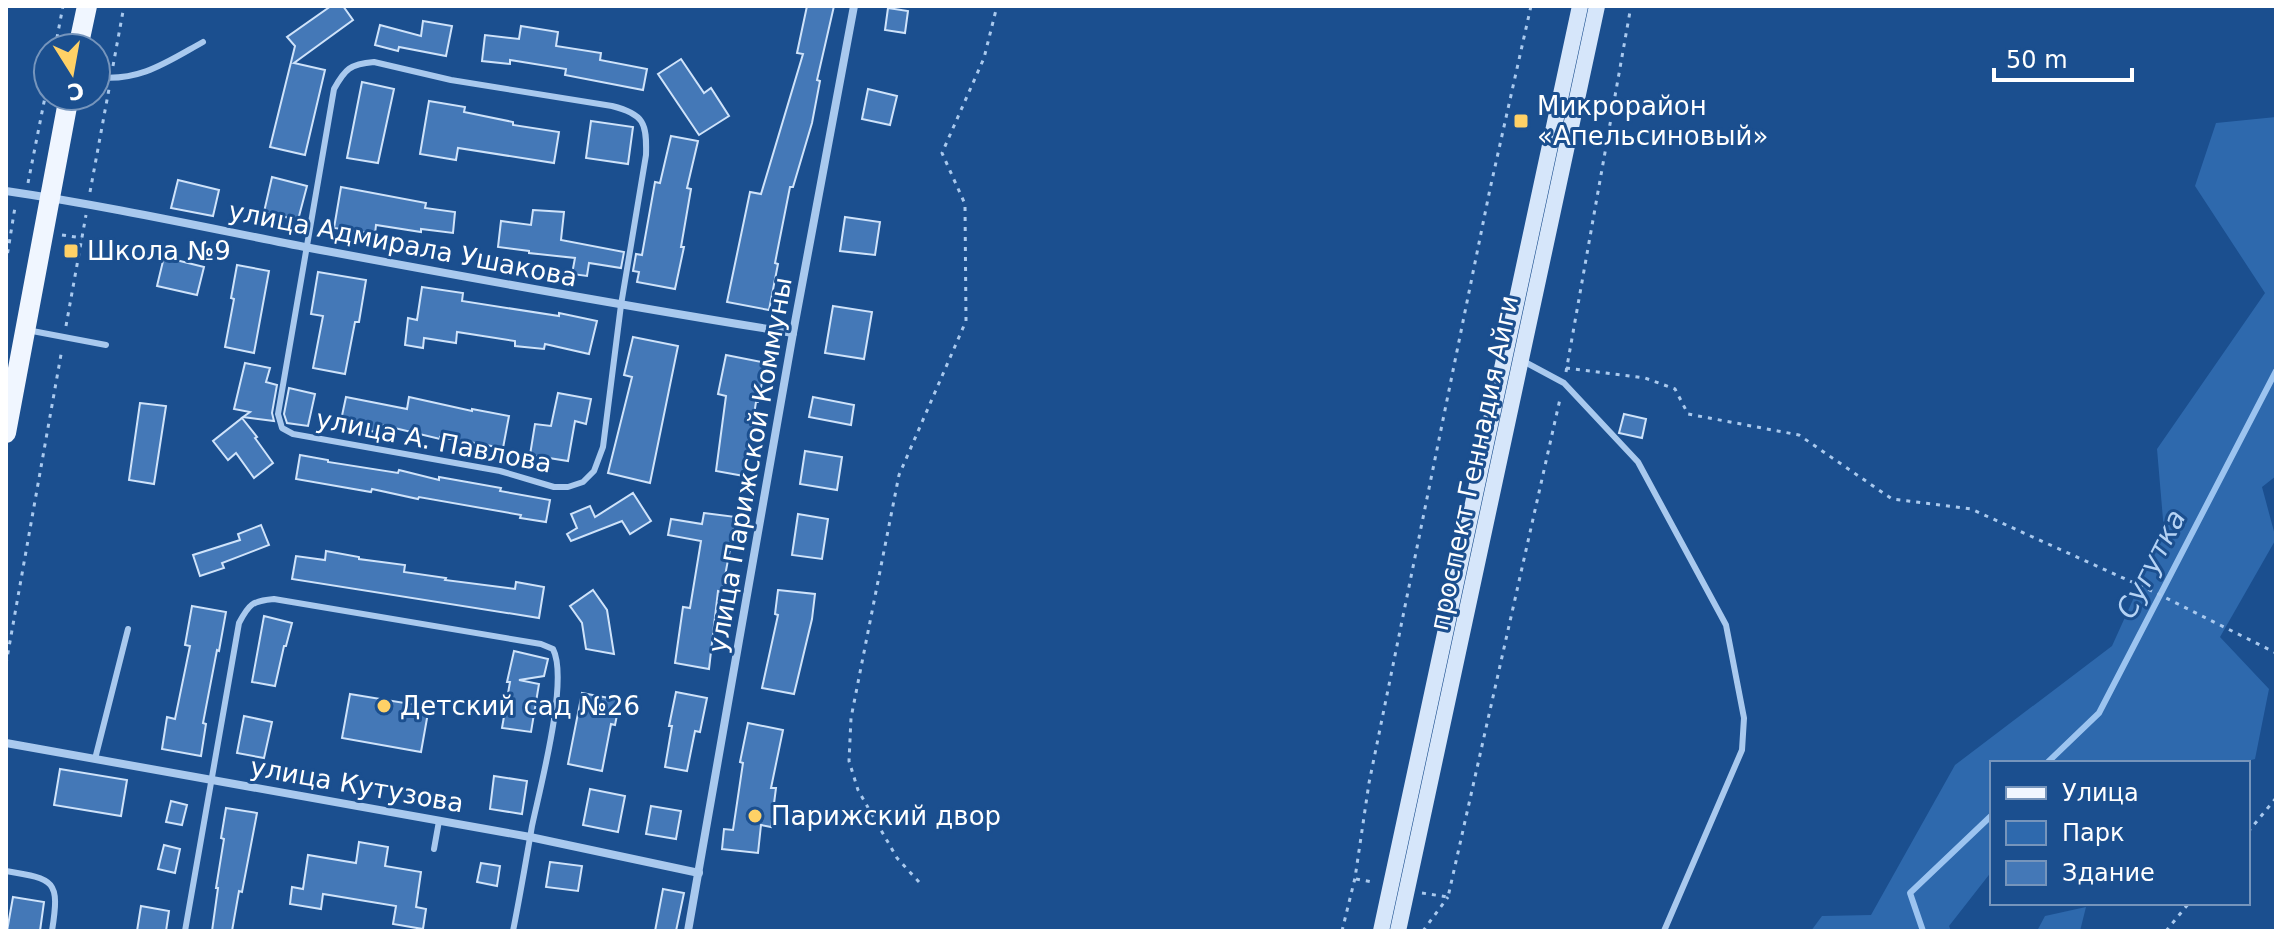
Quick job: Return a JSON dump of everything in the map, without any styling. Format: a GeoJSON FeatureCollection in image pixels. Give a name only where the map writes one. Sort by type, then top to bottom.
{"type":"FeatureCollection","features":[{"type":"Feature","properties":{"kind":"main road"},"geometry":{"type":"LineString","coordinates":[[81,32],[87,6]]}},
{"type":"Feature","properties":{"kind":"main road","name":"проспект Геннадия Айги"},"geometry":{"type":"LineString","coordinates":[[1381,931],[1580,6]]}},
{"type":"Feature","properties":{"kind":"main road","name":"проспект Геннадия Айги"},"geometry":{"type":"LineString","coordinates":[[1398,931],[1597,6]]}},
{"type":"Feature","properties":{"kind":"main road"},"geometry":{"type":"LineString","coordinates":[[7,420],[66,112]]}},
{"type":"Feature","properties":{"kind":"street","name":"улица Парижской Коммуны"},"geometry":{"type":"LineString","coordinates":[[688,931],[854,6]]}},
{"type":"Feature","properties":{"kind":"street","name":"улица Адмирала Ушакова"},"geometry":{"type":"LineString","coordinates":[[6,191],[88,203],[621,305],[793,333]]}},
{"type":"Feature","properties":{"kind":"street","name":"улица Кутузова"},"geometry":{"type":"LineString","coordinates":[[6,743],[530,837],[699,873]]}},
{"type":"Feature","properties":{"kind":"lane"},"geometry":{"type":"LineString","coordinates":[[112,79],[146,73],[203,42]]}},
{"type":"Feature","properties":{"kind":"lane","name":"улица А. Павлова"},"geometry":{"type":"LineString","coordinates":[[374,62],[451,80],[632,111],[641,119],[647,137],[646,155],[621,305],[603,447],[594,471],[583,482],[554,487],[500,471],[293,434],[282,428],[278,414],[334,89],[343,72],[357,63],[374,62]]}},
{"type":"Feature","properties":{"kind":"lane"},"geometry":{"type":"LineString","coordinates":[[25,330],[106,345]]}},
{"type":"Feature","properties":{"kind":"lane"},"geometry":{"type":"LineString","coordinates":[[1520,359],[1564,383],[1638,462],[1726,625],[1744,718],[1742,750],[1664,931]]}},
{"type":"Feature","properties":{"kind":"lane"},"geometry":{"type":"LineString","coordinates":[[185,931],[239,623],[246,609],[256,600],[274,599],[541,644],[553,649],[558,658],[558,683],[513,931]]}},
{"type":"Feature","properties":{"kind":"lane"},"geometry":{"type":"LineString","coordinates":[[95,759],[128,629]]}},
{"type":"Feature","properties":{"kind":"lane"},"geometry":{"type":"LineString","coordinates":[[434,849],[439,821]]}},
{"type":"Feature","properties":{"kind":"lane"},"geometry":{"type":"LineString","coordinates":[[6,871],[49,882],[55,892],[56,903],[52,931]]}},
{"type":"Feature","properties":{"kind":"path"},"geometry":{"type":"LineString","coordinates":[[58,32],[63,6]]}},
{"type":"Feature","properties":{"kind":"path"},"geometry":{"type":"LineString","coordinates":[[112,73],[124,6]]}},
{"type":"Feature","properties":{"kind":"path"},"geometry":{"type":"LineString","coordinates":[[919,882],[897,858],[858,790],[849,761],[851,718],[899,475],[966,321],[965,204],[942,153],[984,58],[997,6]]}},
{"type":"Feature","properties":{"kind":"path"},"geometry":{"type":"LineString","coordinates":[[1342,931],[1355,878],[1369,783],[1490,189],[1531,6]]}},
{"type":"Feature","properties":{"kind":"path"},"geometry":{"type":"LineString","coordinates":[[1565,375],[1631,6]]}},
{"type":"Feature","properties":{"kind":"path"},"geometry":{"type":"LineString","coordinates":[[29,181],[42,112]]}},
{"type":"Feature","properties":{"kind":"path"},"geometry":{"type":"LineString","coordinates":[[89,197],[105,112]]}},
{"type":"Feature","properties":{"kind":"path"},"geometry":{"type":"LineString","coordinates":[[6,263],[16,205]]}},
{"type":"Feature","properties":{"kind":"path"},"geometry":{"type":"LineString","coordinates":[[67,326],[87,209]]}},
{"type":"Feature","properties":{"kind":"path"},"geometry":{"type":"LineString","coordinates":[[12,226],[18,227]]}},
{"type":"Feature","properties":{"kind":"path"},"geometry":{"type":"LineString","coordinates":[[62,235],[82,238]]}},
{"type":"Feature","properties":{"kind":"path"},"geometry":{"type":"LineString","coordinates":[[6,664],[63,347]]}},
{"type":"Feature","properties":{"kind":"path"},"geometry":{"type":"LineString","coordinates":[[1566,368],[1645,378],[1675,389],[1688,414],[1799,435],[1892,499],[1971,509],[2154,592],[2276,653]]}},
{"type":"Feature","properties":{"kind":"path"},"geometry":{"type":"LineString","coordinates":[[1423,931],[1448,897],[1561,396]]}},
{"type":"Feature","properties":{"kind":"path"},"geometry":{"type":"LineString","coordinates":[[2250,830],[2276,798]]}},
{"type":"Feature","properties":{"kind":"path"},"geometry":{"type":"LineString","coordinates":[[1355,878],[1380,883]]}},
{"type":"Feature","properties":{"kind":"path"},"geometry":{"type":"LineString","coordinates":[[1419,892],[1448,897]]}},
{"type":"Feature","properties":{"kind":"path"},"geometry":{"type":"LineString","coordinates":[[2166,931],[2187,905]]}},
{"type":"Feature","properties":{"kind":"green space"},"geometry":{"type":"Polygon","coordinates":[[[2276,117],[2276,476],[2262,487],[2276,539],[2220,637],[2269,689],[2255,759],[1990,761],[1990,874],[1949,926],[1951,931],[1811,931],[1822,916],[1871,915],[1955,765],[2112,646],[2164,531],[2157,449],[2265,293],[2195,186],[2216,123],[2276,117]]]}},
{"type":"Feature","properties":{"kind":"green space"},"geometry":{"type":"Polygon","coordinates":[[[2086,907],[2080,931],[2037,931],[2045,916],[2086,907]]]}},
{"type":"Feature","properties":{"kind":"building"},"geometry":{"type":"Polygon","coordinates":[[[331,6],[343,6],[353,20],[294,63],[325,70],[305,155],[270,147],[295,46],[287,37],[331,6]]]}},
{"type":"Feature","properties":{"kind":"building"},"geometry":{"type":"Polygon","coordinates":[[[807,6],[834,6],[817,80],[820,81],[812,123],[793,187],[790,187],[769,310],[727,302],[750,192],[761,194],[803,54],[797,53],[807,6]]]}},
{"type":"Feature","properties":{"kind":"building"},"geometry":{"type":"Polygon","coordinates":[[[888,8],[908,11],[905,33],[885,30],[888,8]]]}},
{"type":"Feature","properties":{"kind":"building"},"geometry":{"type":"Polygon","coordinates":[[[423,21],[452,26],[446,56],[399,47],[398,51],[375,45],[380,25],[421,36],[423,21]]]}},
{"type":"Feature","properties":{"kind":"building"},"geometry":{"type":"Polygon","coordinates":[[[521,26],[558,32],[556,46],[601,53],[600,60],[647,69],[643,90],[565,75],[566,69],[510,60],[510,64],[482,61],[485,35],[519,39],[521,26]]]}},
{"type":"Feature","properties":{"kind":"building"},"geometry":{"type":"Polygon","coordinates":[[[681,59],[704,93],[711,88],[729,116],[699,135],[658,74],[681,59]]]}},
{"type":"Feature","properties":{"kind":"building"},"geometry":{"type":"Polygon","coordinates":[[[362,82],[394,89],[378,163],[347,158],[362,82]]]}},
{"type":"Feature","properties":{"kind":"building"},"geometry":{"type":"Polygon","coordinates":[[[868,89],[897,96],[890,125],[862,119],[868,89]]]}},
{"type":"Feature","properties":{"kind":"building"},"geometry":{"type":"Polygon","coordinates":[[[429,101],[465,107],[464,112],[513,122],[513,125],[559,132],[554,163],[458,148],[456,160],[420,154],[429,101]]]}},
{"type":"Feature","properties":{"kind":"building"},"geometry":{"type":"Polygon","coordinates":[[[591,121],[633,127],[628,164],[586,158],[591,121]]]}},
{"type":"Feature","properties":{"kind":"building"},"geometry":{"type":"Polygon","coordinates":[[[671,136],[698,141],[687,188],[691,189],[675,289],[637,282],[639,272],[633,271],[636,254],[642,255],[655,182],[660,183],[671,136]]]}},
{"type":"Feature","properties":{"kind":"building"},"geometry":{"type":"Polygon","coordinates":[[[272,177],[307,186],[298,220],[264,212],[272,177]]]}},
{"type":"Feature","properties":{"kind":"building"},"geometry":{"type":"Polygon","coordinates":[[[178,180],[219,190],[213,216],[171,208],[178,180]]]}},
{"type":"Feature","properties":{"kind":"building"},"geometry":{"type":"Polygon","coordinates":[[[341,187],[426,203],[425,208],[455,212],[453,233],[376,225],[375,234],[334,228],[341,187]]]}},
{"type":"Feature","properties":{"kind":"building"},"geometry":{"type":"Polygon","coordinates":[[[533,210],[564,212],[561,240],[624,252],[621,268],[589,263],[587,276],[572,274],[575,258],[498,247],[501,221],[531,225],[533,210]]]}},
{"type":"Feature","properties":{"kind":"building"},"geometry":{"type":"Polygon","coordinates":[[[845,217],[880,222],[875,255],[840,251],[845,217]]]}},
{"type":"Feature","properties":{"kind":"building"},"geometry":{"type":"Polygon","coordinates":[[[164,257],[204,267],[197,295],[157,286],[164,257]]]}},
{"type":"Feature","properties":{"kind":"building"},"geometry":{"type":"Polygon","coordinates":[[[237,265],[269,271],[254,353],[225,347],[237,265]]]}},
{"type":"Feature","properties":{"kind":"building"},"geometry":{"type":"Polygon","coordinates":[[[318,272],[366,280],[345,374],[313,368],[323,316],[311,314],[318,272]]]}},
{"type":"Feature","properties":{"kind":"building"},"geometry":{"type":"Polygon","coordinates":[[[422,287],[463,293],[462,301],[597,321],[589,354],[545,344],[544,349],[515,346],[515,341],[457,332],[456,343],[424,338],[423,348],[405,345],[408,318],[417,320],[422,287]]]}},
{"type":"Feature","properties":{"kind":"building"},"geometry":{"type":"Polygon","coordinates":[[[833,306],[872,312],[864,359],[825,353],[833,306]]]}},
{"type":"Feature","properties":{"kind":"building"},"geometry":{"type":"Polygon","coordinates":[[[633,337],[678,346],[650,483],[608,473],[632,377],[624,375],[633,337]]]}},
{"type":"Feature","properties":{"kind":"building"},"geometry":{"type":"Polygon","coordinates":[[[726,355],[766,363],[744,476],[716,471],[726,396],[718,394],[726,355]]]}},
{"type":"Feature","properties":{"kind":"building"},"geometry":{"type":"Polygon","coordinates":[[[245,363],[270,368],[266,382],[277,385],[272,413],[274,421],[243,417],[250,412],[234,409],[245,363]]]}},
{"type":"Feature","properties":{"kind":"building"},"geometry":{"type":"Polygon","coordinates":[[[289,388],[315,394],[308,426],[287,423],[284,414],[289,388]]]}},
{"type":"Feature","properties":{"kind":"building"},"geometry":{"type":"Polygon","coordinates":[[[558,393],[591,399],[586,424],[575,421],[568,461],[530,455],[535,424],[551,426],[558,393]]]}},
{"type":"Feature","properties":{"kind":"building"},"geometry":{"type":"Polygon","coordinates":[[[346,397],[407,409],[409,397],[509,416],[503,448],[440,439],[378,424],[376,432],[340,425],[346,397]]]}},
{"type":"Feature","properties":{"kind":"building"},"geometry":{"type":"Polygon","coordinates":[[[813,397],[854,405],[851,425],[809,417],[813,397]]]}},
{"type":"Feature","properties":{"kind":"building"},"geometry":{"type":"Polygon","coordinates":[[[140,403],[166,406],[154,484],[129,480],[140,403]]]}},
{"type":"Feature","properties":{"kind":"building"},"geometry":{"type":"Polygon","coordinates":[[[1624,414],[1646,419],[1642,438],[1619,433],[1624,414]]]}},
{"type":"Feature","properties":{"kind":"building"},"geometry":{"type":"Polygon","coordinates":[[[242,418],[273,463],[254,478],[236,453],[228,460],[213,441],[242,418]]]}},
{"type":"Feature","properties":{"kind":"building"},"geometry":{"type":"Polygon","coordinates":[[[805,451],[842,457],[837,490],[800,484],[805,451]]]}},
{"type":"Feature","properties":{"kind":"building"},"geometry":{"type":"Polygon","coordinates":[[[300,455],[501,488],[500,491],[550,500],[546,522],[419,497],[296,479],[300,455]]]}},
{"type":"Feature","properties":{"kind":"building"},"geometry":{"type":"Polygon","coordinates":[[[633,493],[651,521],[630,534],[622,521],[571,541],[567,534],[577,528],[571,514],[590,506],[595,517],[633,493]]]}},
{"type":"Feature","properties":{"kind":"building"},"geometry":{"type":"Polygon","coordinates":[[[704,513],[736,517],[722,592],[718,591],[709,669],[675,663],[683,607],[690,608],[701,541],[668,535],[671,519],[702,524],[704,513]]]}},
{"type":"Feature","properties":{"kind":"building"},"geometry":{"type":"Polygon","coordinates":[[[798,514],[828,519],[822,559],[792,555],[798,514]]]}},
{"type":"Feature","properties":{"kind":"building"},"geometry":{"type":"Polygon","coordinates":[[[261,525],[269,545],[222,563],[224,568],[200,576],[193,555],[240,540],[238,534],[261,525]]]}},
{"type":"Feature","properties":{"kind":"building"},"geometry":{"type":"Polygon","coordinates":[[[326,551],[405,565],[404,572],[445,580],[515,589],[516,582],[544,587],[539,618],[292,579],[296,556],[325,560],[326,551]]]}},
{"type":"Feature","properties":{"kind":"building"},"geometry":{"type":"Polygon","coordinates":[[[593,590],[607,610],[614,654],[586,649],[582,623],[570,606],[593,590]]]}},
{"type":"Feature","properties":{"kind":"building"},"geometry":{"type":"Polygon","coordinates":[[[778,590],[815,594],[794,694],[762,688],[778,615],[775,614],[778,590]]]}},
{"type":"Feature","properties":{"kind":"building"},"geometry":{"type":"Polygon","coordinates":[[[192,606],[226,612],[203,723],[206,724],[201,756],[162,749],[167,717],[175,719],[190,646],[185,645],[192,606]]]}},
{"type":"Feature","properties":{"kind":"building"},"geometry":{"type":"Polygon","coordinates":[[[264,616],[292,623],[275,686],[252,682],[264,616]]]}},
{"type":"Feature","properties":{"kind":"building"},"geometry":{"type":"Polygon","coordinates":[[[514,651],[548,659],[544,676],[519,680],[539,684],[531,732],[502,728],[514,651]]]}},
{"type":"Feature","properties":{"kind":"building"},"geometry":{"type":"Polygon","coordinates":[[[676,692],[707,698],[700,732],[695,731],[687,771],[665,767],[676,692]]]}},
{"type":"Feature","properties":{"kind":"building"},"geometry":{"type":"Polygon","coordinates":[[[582,693],[620,700],[615,725],[611,724],[602,771],[568,764],[582,693]]]}},
{"type":"Feature","properties":{"kind":"building"},"geometry":{"type":"Polygon","coordinates":[[[350,694],[429,707],[421,752],[342,738],[350,694]]]}},
{"type":"Feature","properties":{"kind":"building"},"geometry":{"type":"Polygon","coordinates":[[[244,716],[272,722],[264,758],[237,753],[244,716]]]}},
{"type":"Feature","properties":{"kind":"building"},"geometry":{"type":"Polygon","coordinates":[[[748,723],[783,730],[771,788],[776,788],[771,827],[761,825],[758,853],[722,849],[724,829],[733,830],[743,763],[740,762],[748,723]]]}},
{"type":"Feature","properties":{"kind":"building"},"geometry":{"type":"Polygon","coordinates":[[[60,769],[127,780],[121,816],[54,805],[60,769]]]}},
{"type":"Feature","properties":{"kind":"building"},"geometry":{"type":"Polygon","coordinates":[[[494,776],[527,781],[522,814],[490,809],[494,776]]]}},
{"type":"Feature","properties":{"kind":"building"},"geometry":{"type":"Polygon","coordinates":[[[590,789],[625,796],[618,832],[583,825],[590,789]]]}},
{"type":"Feature","properties":{"kind":"building"},"geometry":{"type":"Polygon","coordinates":[[[171,801],[187,805],[182,825],[166,822],[171,801]]]}},
{"type":"Feature","properties":{"kind":"building"},"geometry":{"type":"Polygon","coordinates":[[[651,806],[681,811],[676,839],[646,834],[651,806]]]}},
{"type":"Feature","properties":{"kind":"building"},"geometry":{"type":"Polygon","coordinates":[[[226,808],[257,813],[232,931],[212,931],[224,839],[221,838],[226,808]]]}},
{"type":"Feature","properties":{"kind":"building"},"geometry":{"type":"Polygon","coordinates":[[[359,842],[388,847],[385,866],[421,872],[416,907],[426,909],[423,929],[393,924],[396,906],[323,894],[321,909],[290,904],[292,887],[303,889],[308,855],[356,863],[359,842]]]}},
{"type":"Feature","properties":{"kind":"building"},"geometry":{"type":"Polygon","coordinates":[[[164,845],[180,849],[175,873],[158,869],[164,845]]]}},
{"type":"Feature","properties":{"kind":"building"},"geometry":{"type":"Polygon","coordinates":[[[550,862],[582,866],[578,891],[546,887],[550,862]]]}},
{"type":"Feature","properties":{"kind":"building"},"geometry":{"type":"Polygon","coordinates":[[[481,863],[500,866],[497,886],[477,882],[481,863]]]}},
{"type":"Feature","properties":{"kind":"building"},"geometry":{"type":"Polygon","coordinates":[[[663,889],[684,893],[676,931],[655,931],[663,889]]]}},
{"type":"Feature","properties":{"kind":"building"},"geometry":{"type":"Polygon","coordinates":[[[13,897],[44,902],[40,931],[7,931],[13,897]]]}},
{"type":"Feature","properties":{"kind":"building"},"geometry":{"type":"Polygon","coordinates":[[[141,906],[169,911],[166,931],[137,931],[141,906]]]}},
{"type":"Feature","properties":{"kind":"waterway","name":"Сугутка"},"geometry":{"type":"LineString","coordinates":[[2049,761],[2099,713],[2276,371]]}},
{"type":"Feature","properties":{"kind":"waterway","name":"Сугутка"},"geometry":{"type":"LineString","coordinates":[[1923,931],[1910,893],[1990,817]]}},
{"type":"Feature","properties":{"kind":"place","name":"Микрорайон «Апельсиновый»"},"geometry":{"type":"Point","coordinates":[1521,121]}},
{"type":"Feature","properties":{"kind":"place","name":"Школа №9"},"geometry":{"type":"Point","coordinates":[71,251]}},
{"type":"Feature","properties":{"kind":"place","name":"Детский сад №26"},"geometry":{"type":"Point","coordinates":[384,706]}},
{"type":"Feature","properties":{"kind":"place","name":"Парижский двор"},"geometry":{"type":"Point","coordinates":[755,816]}}]}
